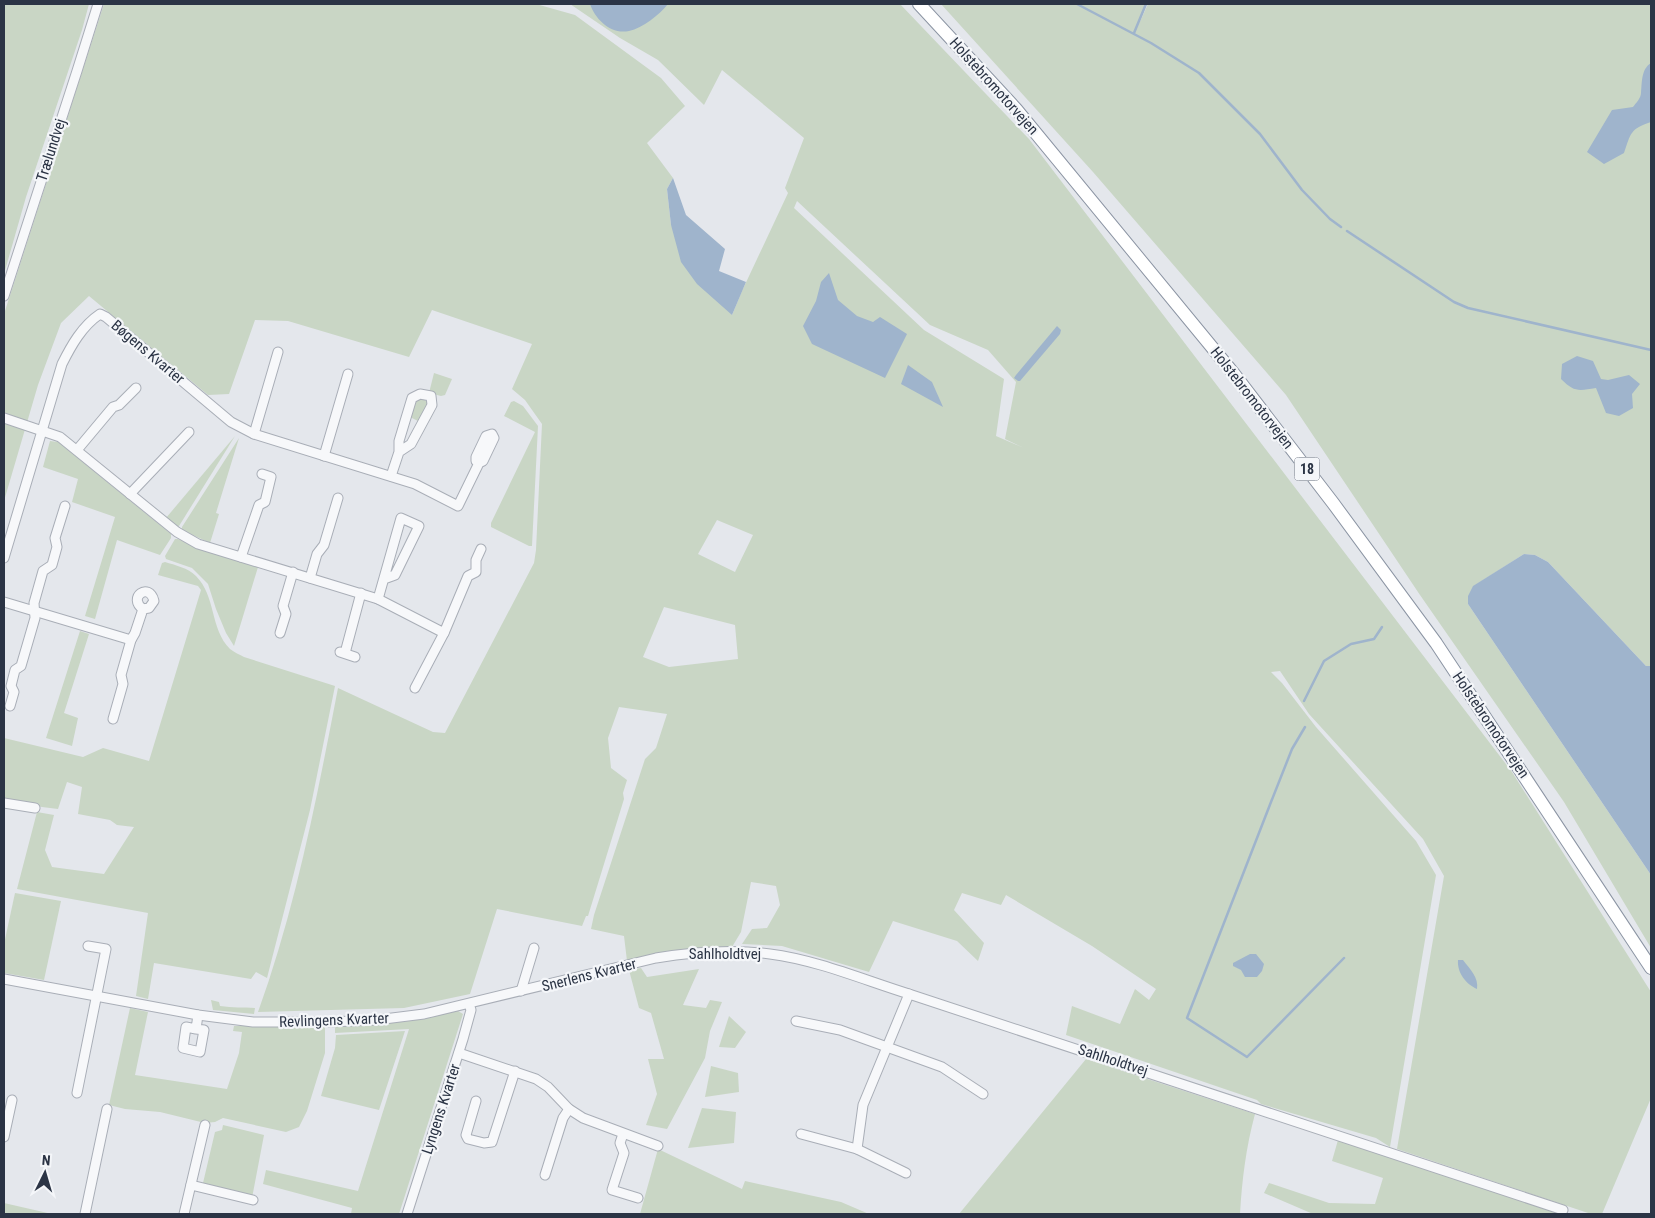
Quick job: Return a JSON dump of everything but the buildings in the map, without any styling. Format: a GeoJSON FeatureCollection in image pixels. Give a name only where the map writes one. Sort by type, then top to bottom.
{"type":"FeatureCollection","features":[{"type":"Feature","properties":{"kind":"highway","name":"Holstebromotorvejen"},"geometry":{"type":"LineString","coordinates":[[919,4],[1016,109],[1234,374],[1333,503],[1436,643],[1651,968]]}},
{"type":"Feature","properties":{"kind":"street","name":"Trælundvej"},"geometry":{"type":"LineString","coordinates":[[4,296],[98,4]]}},
{"type":"Feature","properties":{"kind":"street","name":"Bøgens Kvarter"},"geometry":{"type":"LineString","coordinates":[[4,558],[62,364],[72,343],[92,319],[100,314],[232,422],[254,434],[415,484],[458,506],[479,463]]}},
{"type":"Feature","properties":{"kind":"street"},"geometry":{"type":"LineString","coordinates":[[254,434],[278,352]]}},
{"type":"Feature","properties":{"kind":"street"},"geometry":{"type":"LineString","coordinates":[[324,456],[348,374]]}},
{"type":"Feature","properties":{"kind":"street"},"geometry":{"type":"LineString","coordinates":[[77,450],[113,407],[119,405],[136,388]]}},
{"type":"Feature","properties":{"kind":"street"},"geometry":{"type":"LineString","coordinates":[[391,476],[412,398],[420,394],[431,396],[432,405],[412,444],[399,452]]}},
{"type":"Feature","properties":{"kind":"street"},"geometry":{"type":"LineString","coordinates":[[4,418],[60,437],[177,532],[198,544],[378,599],[444,633]]}},
{"type":"Feature","properties":{"kind":"street"},"geometry":{"type":"LineString","coordinates":[[130,494],[188,432]]}},
{"type":"Feature","properties":{"kind":"street"},"geometry":{"type":"LineString","coordinates":[[241,557],[259,505],[265,502],[271,477],[262,474]]}},
{"type":"Feature","properties":{"kind":"street"},"geometry":{"type":"LineString","coordinates":[[310,578],[317,554],[324,545],[338,498]]}},
{"type":"Feature","properties":{"kind":"street"},"geometry":{"type":"LineString","coordinates":[[10,706],[14,692],[10,686],[15,670],[21,666],[35,618],[34,604],[43,571],[52,564],[57,547],[55,538],[65,506]]}},
{"type":"Feature","properties":{"kind":"street"},"geometry":{"type":"LineString","coordinates":[[378,599],[401,518],[419,526],[394,575],[384,579]]}},
{"type":"Feature","properties":{"kind":"street"},"geometry":{"type":"LineString","coordinates":[[415,688],[444,633],[468,576],[476,572],[476,560],[481,549]]}},
{"type":"Feature","properties":{"kind":"street"},"geometry":{"type":"LineString","coordinates":[[280,633],[286,614],[283,606],[293,572]]}},
{"type":"Feature","properties":{"kind":"street"},"geometry":{"type":"LineString","coordinates":[[355,657],[342,652],[361,594]]}},
{"type":"Feature","properties":{"kind":"street"},"geometry":{"type":"LineString","coordinates":[[4,602],[131,640]]}},
{"type":"Feature","properties":{"kind":"street"},"geometry":{"type":"LineString","coordinates":[[113,719],[123,684],[121,675],[131,640],[143,609]]}},
{"type":"Feature","properties":{"kind":"street"},"geometry":{"type":"LineString","coordinates":[[4,803],[35,808]]}},
{"type":"Feature","properties":{"kind":"street"},"geometry":{"type":"LineString","coordinates":[[77,1093],[106,950],[88,946]]}},
{"type":"Feature","properties":{"kind":"street","name":"Snerlens Kvarter"},"geometry":{"type":"LineString","coordinates":[[521,991],[534,948]]}},
{"type":"Feature","properties":{"kind":"street","name":"Sahlholdtvej"},"geometry":{"type":"LineString","coordinates":[[656,958],[709,951],[736,951],[771,954],[806,961],[1563,1210]]}},
{"type":"Feature","properties":{"kind":"street","name":"Snerlens Kvarter"},"geometry":{"type":"LineString","coordinates":[[469,1004],[656,958]]}},
{"type":"Feature","properties":{"kind":"street","name":"Revlingens Kvarter"},"geometry":{"type":"LineString","coordinates":[[4,979],[198,1015],[254,1022],[329,1022],[405,1016],[469,1004]]}},
{"type":"Feature","properties":{"kind":"street"},"geometry":{"type":"LineString","coordinates":[[857,1149],[863,1105],[909,994]]}},
{"type":"Feature","properties":{"kind":"street","name":"Lyngens Kvarter"},"geometry":{"type":"LineString","coordinates":[[407,1214],[459,1053],[471,1010],[469,1004]]}},
{"type":"Feature","properties":{"kind":"street"},"geometry":{"type":"LineString","coordinates":[[196,1029],[198,1015]]}},
{"type":"Feature","properties":{"kind":"street"},"geometry":{"type":"LineString","coordinates":[[796,1021],[840,1030],[942,1067],[984,1094]]}},
{"type":"Feature","properties":{"kind":"street"},"geometry":{"type":"LineString","coordinates":[[459,1053],[536,1079],[548,1087],[569,1109],[583,1118],[658,1146]]}},
{"type":"Feature","properties":{"kind":"street"},"geometry":{"type":"LineString","coordinates":[[476,1101],[466,1135],[468,1139],[484,1144],[492,1142],[514,1071]]}},
{"type":"Feature","properties":{"kind":"street"},"geometry":{"type":"LineString","coordinates":[[4,1137],[12,1100]]}},
{"type":"Feature","properties":{"kind":"street"},"geometry":{"type":"LineString","coordinates":[[85,1214],[107,1109]]}},
{"type":"Feature","properties":{"kind":"street"},"geometry":{"type":"LineString","coordinates":[[545,1175],[563,1118],[569,1109]]}},
{"type":"Feature","properties":{"kind":"street"},"geometry":{"type":"LineString","coordinates":[[184,1214],[205,1125]]}},
{"type":"Feature","properties":{"kind":"street"},"geometry":{"type":"LineString","coordinates":[[623,1134],[620,1143],[624,1152],[612,1190],[638,1198]]}},
{"type":"Feature","properties":{"kind":"street"},"geometry":{"type":"LineString","coordinates":[[801,1134],[857,1149],[906,1173]]}},
{"type":"Feature","properties":{"kind":"street"},"geometry":{"type":"LineString","coordinates":[[191,1185],[253,1200]]}},
{"type":"Feature","properties":{"kind":"green space"},"geometry":{"type":"Polygon","coordinates":[[[4,4],[89,4],[26,197],[4,274],[4,4]]]}},
{"type":"Feature","properties":{"kind":"green space"},"geometry":{"type":"Polygon","coordinates":[[[104,4],[536,4],[575,15],[661,78],[685,106],[647,143],[673,178],[667,189],[671,225],[732,315],[788,193],[785,188],[804,138],[722,70],[704,105],[658,60],[620,38],[570,4],[900,4],[1029,139],[1512,772],[1651,992],[1651,1098],[1602,1214],[1591,1214],[1397,1149],[1444,876],[1423,839],[1309,714],[1280,671],[1271,672],[1282,683],[1316,727],[1416,841],[1436,875],[1390,1147],[1376,1138],[1261,1104],[1257,1100],[1066,1035],[1072,1006],[1120,1024],[1135,989],[1149,1000],[1156,989],[1092,946],[1006,895],[1001,905],[962,893],[954,910],[984,943],[978,961],[957,941],[893,921],[869,972],[782,946],[742,944],[752,929],[767,928],[780,905],[776,886],[751,882],[741,932],[732,947],[679,950],[627,961],[624,936],[591,929],[645,759],[656,748],[667,714],[619,707],[608,738],[611,768],[627,780],[623,793],[624,799],[588,916],[586,916],[582,926],[497,909],[470,994],[404,1008],[258,1012],[284,932],[304,852],[338,688],[433,732],[445,733],[534,563],[542,424],[525,400],[512,389],[532,344],[432,310],[409,357],[288,321],[255,320],[229,394],[208,395],[89,296],[61,323],[38,385],[4,501],[4,314],[104,4]],[[797,201],[794,208],[924,330],[1004,379],[996,436],[1024,448],[1005,439],[1016,382],[988,350],[930,325],[797,201]],[[717,520],[698,554],[735,572],[753,535],[717,520]],[[664,607],[643,657],[669,667],[738,659],[735,625],[664,607]]]}},
{"type":"Feature","properties":{"kind":"green space"},"geometry":{"type":"Polygon","coordinates":[[[941,4],[1147,4],[1137,28],[1148,4],[1651,4],[1651,666],[1646,666],[1548,562],[1535,555],[1524,554],[1474,586],[1468,604],[1651,875],[1651,948],[1564,802],[1420,595],[1286,395],[1093,172],[941,4]]]}},
{"type":"Feature","properties":{"kind":"green space"},"geometry":{"type":"Polygon","coordinates":[[[434,373],[452,379],[445,395],[429,393],[434,373]]]}},
{"type":"Feature","properties":{"kind":"green space"},"geometry":{"type":"Polygon","coordinates":[[[419,398],[427,401],[429,404],[420,422],[410,417],[415,400],[419,398]]]}},
{"type":"Feature","properties":{"kind":"green space"},"geometry":{"type":"Polygon","coordinates":[[[514,401],[523,406],[538,426],[532,546],[491,527],[491,523],[535,432],[504,416],[511,402],[514,401]]]}},
{"type":"Feature","properties":{"kind":"green space"},"geometry":{"type":"Polygon","coordinates":[[[235,436],[179,526],[177,527],[166,518],[235,436]]]}},
{"type":"Feature","properties":{"kind":"green space"},"geometry":{"type":"Polygon","coordinates":[[[239,438],[216,513],[219,514],[210,543],[182,530],[182,527],[239,438]]]}},
{"type":"Feature","properties":{"kind":"green space"},"geometry":{"type":"Polygon","coordinates":[[[50,441],[58,442],[171,534],[171,538],[160,555],[117,540],[95,619],[85,616],[115,517],[72,502],[78,479],[43,467],[50,441]]]}},
{"type":"Feature","properties":{"kind":"green space"},"geometry":{"type":"Polygon","coordinates":[[[175,539],[258,567],[234,646],[226,633],[208,584],[192,568],[166,559],[165,556],[175,539]]]}},
{"type":"Feature","properties":{"kind":"green space"},"geometry":{"type":"Polygon","coordinates":[[[165,562],[189,571],[202,584],[207,593],[219,632],[230,649],[244,657],[335,686],[310,810],[267,978],[256,972],[251,979],[154,963],[148,999],[136,996],[148,913],[17,889],[37,812],[54,815],[45,850],[52,867],[104,874],[134,827],[117,825],[110,820],[78,814],[82,787],[67,782],[58,809],[4,798],[4,738],[83,757],[103,748],[149,761],[201,590],[198,586],[158,575],[162,563],[165,562]]]}},
{"type":"Feature","properties":{"kind":"green space"},"geometry":{"type":"Polygon","coordinates":[[[80,631],[89,634],[64,713],[78,718],[72,746],[46,738],[80,631]]]}},
{"type":"Feature","properties":{"kind":"green space"},"geometry":{"type":"Polygon","coordinates":[[[15,893],[61,901],[44,980],[4,973],[4,944],[15,893]]]}},
{"type":"Feature","properties":{"kind":"green space"},"geometry":{"type":"Polygon","coordinates":[[[641,968],[647,977],[699,969],[683,1005],[706,1008],[710,1000],[722,1002],[710,1031],[705,1058],[667,1129],[646,1125],[657,1094],[648,1059],[664,1059],[651,1013],[639,1008],[629,970],[641,968]]]}},
{"type":"Feature","properties":{"kind":"green space"},"geometry":{"type":"Polygon","coordinates":[[[211,1000],[219,1002],[220,1006],[255,1008],[254,1014],[213,1010],[211,1000]]]}},
{"type":"Feature","properties":{"kind":"green space"},"geometry":{"type":"Polygon","coordinates":[[[130,1008],[148,1012],[135,1075],[227,1089],[239,1053],[242,1032],[233,1031],[234,1026],[325,1026],[325,1053],[307,1111],[299,1127],[286,1132],[223,1118],[215,1122],[205,1123],[160,1112],[125,1109],[109,1105],[130,1008]]]}},
{"type":"Feature","properties":{"kind":"green space"},"geometry":{"type":"Polygon","coordinates":[[[458,1011],[463,1014],[399,1214],[351,1214],[352,1208],[263,1184],[266,1170],[358,1191],[409,1029],[335,1033],[335,1027],[410,1021],[458,1011]]]}},
{"type":"Feature","properties":{"kind":"green space"},"geometry":{"type":"Polygon","coordinates":[[[729,1016],[746,1032],[735,1048],[719,1047],[729,1016]]]}},
{"type":"Feature","properties":{"kind":"green space"},"geometry":{"type":"Polygon","coordinates":[[[405,1031],[379,1110],[321,1096],[335,1048],[336,1035],[405,1031]]]}},
{"type":"Feature","properties":{"kind":"green space"},"geometry":{"type":"Polygon","coordinates":[[[1086,1059],[1255,1114],[1245,1164],[1240,1214],[959,1214],[1086,1059]]]}},
{"type":"Feature","properties":{"kind":"green space"},"geometry":{"type":"Polygon","coordinates":[[[711,1066],[738,1073],[739,1092],[705,1097],[711,1066]]]}},
{"type":"Feature","properties":{"kind":"green space"},"geometry":{"type":"Polygon","coordinates":[[[702,1108],[736,1112],[734,1143],[688,1148],[702,1108]]]}},
{"type":"Feature","properties":{"kind":"green space"},"geometry":{"type":"Polygon","coordinates":[[[223,1125],[264,1135],[252,1198],[195,1182],[203,1183],[215,1132],[222,1130],[223,1125]]]}},
{"type":"Feature","properties":{"kind":"green space"},"geometry":{"type":"Polygon","coordinates":[[[1338,1140],[1565,1214],[1313,1214],[1264,1193],[1269,1183],[1329,1203],[1375,1204],[1383,1178],[1332,1161],[1338,1140]]]}},
{"type":"Feature","properties":{"kind":"green space"},"geometry":{"type":"Polygon","coordinates":[[[658,1149],[742,1189],[745,1181],[841,1202],[869,1214],[640,1214],[658,1149]]]}},
{"type":"Feature","properties":{"kind":"green space"},"geometry":{"type":"Polygon","coordinates":[[[4,1203],[52,1214],[4,1214],[4,1203]]]}},
{"type":"Feature","properties":{"kind":"water"},"geometry":{"type":"Polygon","coordinates":[[[590,4],[668,4],[645,24],[622,32],[605,25],[592,10],[590,4]]]}},
{"type":"Feature","properties":{"kind":"water"},"geometry":{"type":"Polygon","coordinates":[[[1651,63],[1651,122],[1639,127],[1632,133],[1624,153],[1604,164],[1587,152],[1612,110],[1633,107],[1641,95],[1645,69],[1651,63]]]}},
{"type":"Feature","properties":{"kind":"water"},"geometry":{"type":"Polygon","coordinates":[[[673,178],[686,215],[725,249],[719,271],[746,282],[732,315],[697,284],[681,262],[671,225],[667,189],[673,178]]]}},
{"type":"Feature","properties":{"kind":"water"},"geometry":{"type":"Polygon","coordinates":[[[829,273],[838,300],[857,316],[873,322],[880,317],[907,334],[885,378],[812,344],[803,326],[816,301],[821,282],[829,273]]]}},
{"type":"Feature","properties":{"kind":"water"},"geometry":{"type":"Polygon","coordinates":[[[1057,326],[1061,330],[1060,334],[1020,381],[1014,378],[1016,375],[1057,326]]]}},
{"type":"Feature","properties":{"kind":"water"},"geometry":{"type":"Polygon","coordinates":[[[1577,356],[1593,361],[1601,379],[1608,380],[1629,375],[1640,384],[1632,394],[1633,408],[1619,416],[1606,413],[1596,388],[1577,390],[1565,383],[1561,379],[1562,364],[1577,356]]]}},
{"type":"Feature","properties":{"kind":"water"},"geometry":{"type":"Polygon","coordinates":[[[908,365],[932,382],[943,407],[901,384],[908,365]]]}},
{"type":"Feature","properties":{"kind":"water"},"geometry":{"type":"Polygon","coordinates":[[[1524,554],[1535,555],[1548,562],[1646,666],[1651,666],[1651,875],[1468,604],[1468,596],[1473,586],[1524,554]]]}},
{"type":"Feature","properties":{"kind":"water"},"geometry":{"type":"Polygon","coordinates":[[[1250,954],[1256,954],[1264,964],[1262,971],[1257,977],[1245,977],[1241,970],[1233,966],[1233,963],[1250,954]]]}},
{"type":"Feature","properties":{"kind":"water"},"geometry":{"type":"Polygon","coordinates":[[[1458,960],[1463,960],[1473,974],[1477,981],[1477,989],[1463,978],[1458,960]]]}},
{"type":"Feature","properties":{"kind":"waterway"},"geometry":{"type":"LineString","coordinates":[[1077,4],[1151,43],[1199,73],[1260,134],[1302,190],[1330,219],[1341,227]]}},
{"type":"Feature","properties":{"kind":"waterway"},"geometry":{"type":"LineString","coordinates":[[1134,33],[1146,4]]}},
{"type":"Feature","properties":{"kind":"waterway"},"geometry":{"type":"LineString","coordinates":[[1347,231],[1454,302],[1468,308],[1651,350]]}},
{"type":"Feature","properties":{"kind":"waterway"},"geometry":{"type":"LineString","coordinates":[[1304,701],[1324,661],[1351,644],[1374,639],[1382,627]]}},
{"type":"Feature","properties":{"kind":"waterway"},"geometry":{"type":"LineString","coordinates":[[1305,727],[1292,749],[1187,1018],[1247,1057],[1344,958]]}}]}
